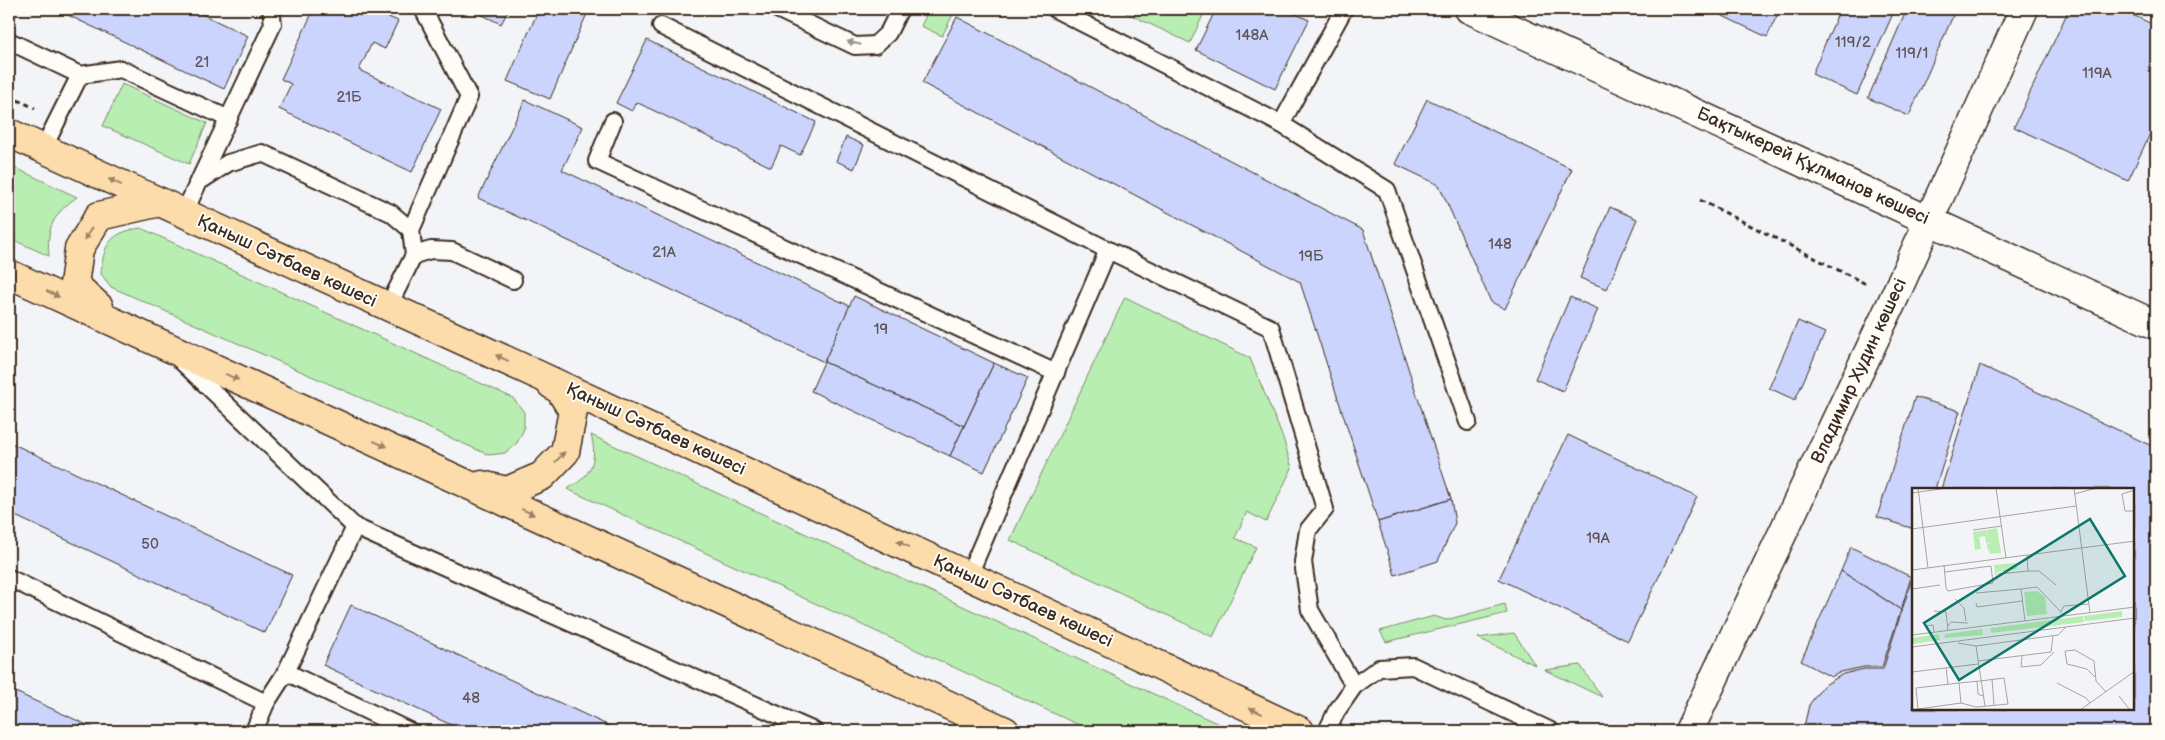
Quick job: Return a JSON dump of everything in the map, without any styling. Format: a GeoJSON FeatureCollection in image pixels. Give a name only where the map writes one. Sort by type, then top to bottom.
{"type":"FeatureCollection","features":[{"type":"Feature","properties":{"kind":"main road","name":"Қаныш Сәтбаев көшесі"},"geometry":{"type":"LineString","coordinates":[[9,133],[388,308],[536,374],[1300,731]]}},
{"type":"Feature","properties":{"kind":"main road"},"geometry":{"type":"LineString","coordinates":[[115,322],[74,284],[79,248],[99,216],[172,208]]}},
{"type":"Feature","properties":{"kind":"main road"},"geometry":{"type":"LineString","coordinates":[[9,274],[1006,731]]}},
{"type":"Feature","properties":{"kind":"main road"},"geometry":{"type":"LineString","coordinates":[[454,478],[507,491],[542,476],[565,452],[573,412],[560,390],[536,374]]}},
{"type":"Feature","properties":{"kind":"street","name":"Бақтыкерей Құлманов көшесі"},"geometry":{"type":"LineString","coordinates":[[1469,9],[2156,324]]}},
{"type":"Feature","properties":{"kind":"street","name":"Владимир Худин көшесі"},"geometry":{"type":"LineString","coordinates":[[1689,731],[1894,298],[2024,9]]}},
{"type":"Feature","properties":{"kind":"lane"},"geometry":{"type":"LineString","coordinates":[[198,183],[273,24],[271,9]]}},
{"type":"Feature","properties":{"kind":"lane"},"geometry":{"type":"LineString","coordinates":[[388,308],[414,255],[410,230],[469,96],[424,9]]}},
{"type":"Feature","properties":{"kind":"lane"},"geometry":{"type":"LineString","coordinates":[[777,9],[855,46],[875,44],[888,33],[900,9]]}},
{"type":"Feature","properties":{"kind":"lane"},"geometry":{"type":"LineString","coordinates":[[1055,9],[1281,124],[1387,190],[1468,422]]}},
{"type":"Feature","properties":{"kind":"lane"},"geometry":{"type":"LineString","coordinates":[[1281,124],[1344,9]]}},
{"type":"Feature","properties":{"kind":"lane"},"geometry":{"type":"LineString","coordinates":[[661,26],[1108,250],[1271,328],[1325,509],[1308,530],[1302,562],[1310,610],[1354,686]]}},
{"type":"Feature","properties":{"kind":"lane"},"geometry":{"type":"LineString","coordinates":[[9,41],[80,75],[121,69],[229,119]]}},
{"type":"Feature","properties":{"kind":"lane"},"geometry":{"type":"LineString","coordinates":[[43,149],[80,75]]}},
{"type":"Feature","properties":{"kind":"lane"},"geometry":{"type":"LineString","coordinates":[[613,121],[597,161],[1056,373]]}},
{"type":"Feature","properties":{"kind":"lane"},"geometry":{"type":"LineString","coordinates":[[172,208],[198,183],[228,163],[262,153],[391,213],[410,230]]}},
{"type":"Feature","properties":{"kind":"lane"},"geometry":{"type":"LineString","coordinates":[[414,255],[431,250],[452,251],[513,280]]}},
{"type":"Feature","properties":{"kind":"lane"},"geometry":{"type":"LineString","coordinates":[[968,575],[1108,250]]}},
{"type":"Feature","properties":{"kind":"lane"},"geometry":{"type":"LineString","coordinates":[[166,347],[356,527],[814,731]]}},
{"type":"Feature","properties":{"kind":"lane"},"geometry":{"type":"LineString","coordinates":[[254,731],[266,703],[286,672],[356,527]]}},
{"type":"Feature","properties":{"kind":"lane"},"geometry":{"type":"LineString","coordinates":[[9,578],[266,703]]}},
{"type":"Feature","properties":{"kind":"lane"},"geometry":{"type":"LineString","coordinates":[[1327,731],[1336,712],[1354,686],[1380,668],[1413,666],[1551,731]]}},
{"type":"Feature","properties":{"kind":"lane"},"geometry":{"type":"LineString","coordinates":[[286,672],[410,731]]}},
{"type":"Feature","properties":{"kind":"path"},"geometry":{"type":"LineString","coordinates":[[1700,200],[1894,298]]}},
{"type":"Feature","properties":{"kind":"green space"},"geometry":{"type":"Polygon","coordinates":[[[929,9],[956,9],[942,36],[921,26],[929,9]]]}},
{"type":"Feature","properties":{"kind":"green space"},"geometry":{"type":"Polygon","coordinates":[[[1118,9],[1206,9],[1190,43],[1118,9]]]}},
{"type":"Feature","properties":{"kind":"green space"},"geometry":{"type":"Polygon","coordinates":[[[122,84],[207,123],[189,164],[103,126],[122,84]]]}},
{"type":"Feature","properties":{"kind":"green space"},"geometry":{"type":"Polygon","coordinates":[[[9,165],[77,197],[62,209],[53,222],[49,237],[49,256],[9,238],[9,165]]]}},
{"type":"Feature","properties":{"kind":"green space"},"geometry":{"type":"Polygon","coordinates":[[[141,228],[513,398],[524,412],[524,429],[517,443],[505,453],[489,455],[111,287],[101,274],[106,248],[115,237],[122,233],[141,228]]]}},
{"type":"Feature","properties":{"kind":"green space"},"geometry":{"type":"Polygon","coordinates":[[[1125,297],[1250,358],[1283,438],[1292,468],[1266,522],[1247,512],[1235,538],[1256,547],[1213,637],[1010,540],[1125,297]]]}},
{"type":"Feature","properties":{"kind":"green space"},"geometry":{"type":"Polygon","coordinates":[[[591,435],[1234,731],[1092,731],[567,489],[582,479],[591,467],[594,453],[591,435]]]}},
{"type":"Feature","properties":{"kind":"green space"},"geometry":{"type":"Polygon","coordinates":[[[1505,604],[1507,613],[1386,642],[1380,631],[1434,616],[1446,620],[1505,604]]]}},
{"type":"Feature","properties":{"kind":"green space"},"geometry":{"type":"Polygon","coordinates":[[[1514,633],[1535,665],[1478,638],[1514,633]]]}},
{"type":"Feature","properties":{"kind":"green space"},"geometry":{"type":"Polygon","coordinates":[[[1580,665],[1602,697],[1545,670],[1580,665]]]}},
{"type":"Feature","properties":{"kind":"building"},"geometry":{"type":"Polygon","coordinates":[[[55,9],[191,9],[248,36],[224,89],[55,9]]]}},
{"type":"Feature","properties":{"kind":"building"},"geometry":{"type":"Polygon","coordinates":[[[314,9],[390,9],[386,16],[398,21],[385,49],[372,43],[359,70],[441,109],[412,172],[279,109],[291,84],[281,79],[314,9]]]}},
{"type":"Feature","properties":{"kind":"building"},"geometry":{"type":"Polygon","coordinates":[[[470,9],[509,9],[501,24],[470,9]]]}},
{"type":"Feature","properties":{"kind":"building"},"geometry":{"type":"Polygon","coordinates":[[[539,9],[589,9],[550,99],[507,81],[539,9]]]}},
{"type":"Feature","properties":{"kind":"building"},"geometry":{"type":"Polygon","coordinates":[[[1216,9],[1285,9],[1309,20],[1275,89],[1196,50],[1216,9]]]}},
{"type":"Feature","properties":{"kind":"building"},"geometry":{"type":"Polygon","coordinates":[[[1708,9],[1780,9],[1767,37],[1708,9]]]}},
{"type":"Feature","properties":{"kind":"building"},"geometry":{"type":"Polygon","coordinates":[[[1840,9],[1895,9],[1857,95],[1812,74],[1840,9]]]}},
{"type":"Feature","properties":{"kind":"building"},"geometry":{"type":"Polygon","coordinates":[[[1907,9],[1956,9],[1909,116],[1868,98],[1907,9]]]}},
{"type":"Feature","properties":{"kind":"building"},"geometry":{"type":"Polygon","coordinates":[[[2069,9],[2120,9],[2156,26],[2156,121],[2128,181],[2014,127],[2069,9]]]}},
{"type":"Feature","properties":{"kind":"building"},"geometry":{"type":"Polygon","coordinates":[[[957,17],[1363,230],[1451,499],[1378,522],[1300,282],[922,83],[957,17]]]}},
{"type":"Feature","properties":{"kind":"building"},"geometry":{"type":"Polygon","coordinates":[[[647,40],[816,122],[800,155],[781,146],[771,167],[636,102],[632,111],[616,103],[647,40]]]}},
{"type":"Feature","properties":{"kind":"building"},"geometry":{"type":"Polygon","coordinates":[[[1427,99],[1572,169],[1505,309],[1491,302],[1439,185],[1395,164],[1427,99]]]}},
{"type":"Feature","properties":{"kind":"building"},"geometry":{"type":"Polygon","coordinates":[[[525,100],[583,127],[562,170],[850,306],[824,362],[478,198],[525,100]]]}},
{"type":"Feature","properties":{"kind":"building"},"geometry":{"type":"Polygon","coordinates":[[[846,137],[864,145],[854,169],[836,161],[846,137]]]}},
{"type":"Feature","properties":{"kind":"building"},"geometry":{"type":"Polygon","coordinates":[[[2156,191],[2156,211],[2149,208],[2156,191]]]}},
{"type":"Feature","properties":{"kind":"building"},"geometry":{"type":"Polygon","coordinates":[[[1610,207],[1637,219],[1607,289],[1580,278],[1610,207]]]}},
{"type":"Feature","properties":{"kind":"building"},"geometry":{"type":"Polygon","coordinates":[[[854,296],[994,363],[964,426],[824,362],[854,296]]]}},
{"type":"Feature","properties":{"kind":"building"},"geometry":{"type":"Polygon","coordinates":[[[1570,297],[1598,309],[1563,391],[1535,379],[1570,297]]]}},
{"type":"Feature","properties":{"kind":"building"},"geometry":{"type":"Polygon","coordinates":[[[1798,321],[1825,333],[1795,400],[1769,388],[1798,321]]]}},
{"type":"Feature","properties":{"kind":"building"},"geometry":{"type":"Polygon","coordinates":[[[824,362],[964,426],[950,456],[811,391],[824,362]]]}},
{"type":"Feature","properties":{"kind":"building"},"geometry":{"type":"Polygon","coordinates":[[[994,363],[1028,378],[984,472],[950,456],[994,363]]]}},
{"type":"Feature","properties":{"kind":"building"},"geometry":{"type":"Polygon","coordinates":[[[1980,365],[2156,448],[2156,731],[1803,731],[1809,705],[1823,686],[1843,674],[1864,669],[1883,669],[1912,579],[1912,710],[2135,710],[2135,488],[1941,488],[1980,365]]]}},
{"type":"Feature","properties":{"kind":"building"},"geometry":{"type":"Polygon","coordinates":[[[1915,397],[1960,411],[1935,488],[1912,488],[1912,528],[1877,517],[1915,397]]]}},
{"type":"Feature","properties":{"kind":"building"},"geometry":{"type":"Polygon","coordinates":[[[1568,435],[1697,497],[1628,641],[1499,579],[1568,435]]]}},
{"type":"Feature","properties":{"kind":"building"},"geometry":{"type":"Polygon","coordinates":[[[9,442],[292,575],[265,633],[9,513],[9,442]]]}},
{"type":"Feature","properties":{"kind":"building"},"geometry":{"type":"Polygon","coordinates":[[[1451,499],[1455,523],[1438,561],[1395,575],[1378,522],[1451,499]]]}},
{"type":"Feature","properties":{"kind":"building"},"geometry":{"type":"Polygon","coordinates":[[[1851,547],[1911,577],[1901,610],[1841,571],[1851,547]]]}},
{"type":"Feature","properties":{"kind":"building"},"geometry":{"type":"Polygon","coordinates":[[[1841,571],[1901,610],[1882,667],[1864,667],[1841,672],[1831,677],[1801,661],[1841,571]]]}},
{"type":"Feature","properties":{"kind":"building"},"geometry":{"type":"Polygon","coordinates":[[[351,605],[620,731],[464,731],[323,665],[351,605]]]}},
{"type":"Feature","properties":{"kind":"building"},"geometry":{"type":"Polygon","coordinates":[[[9,689],[100,731],[9,731],[9,689]]]}}]}
